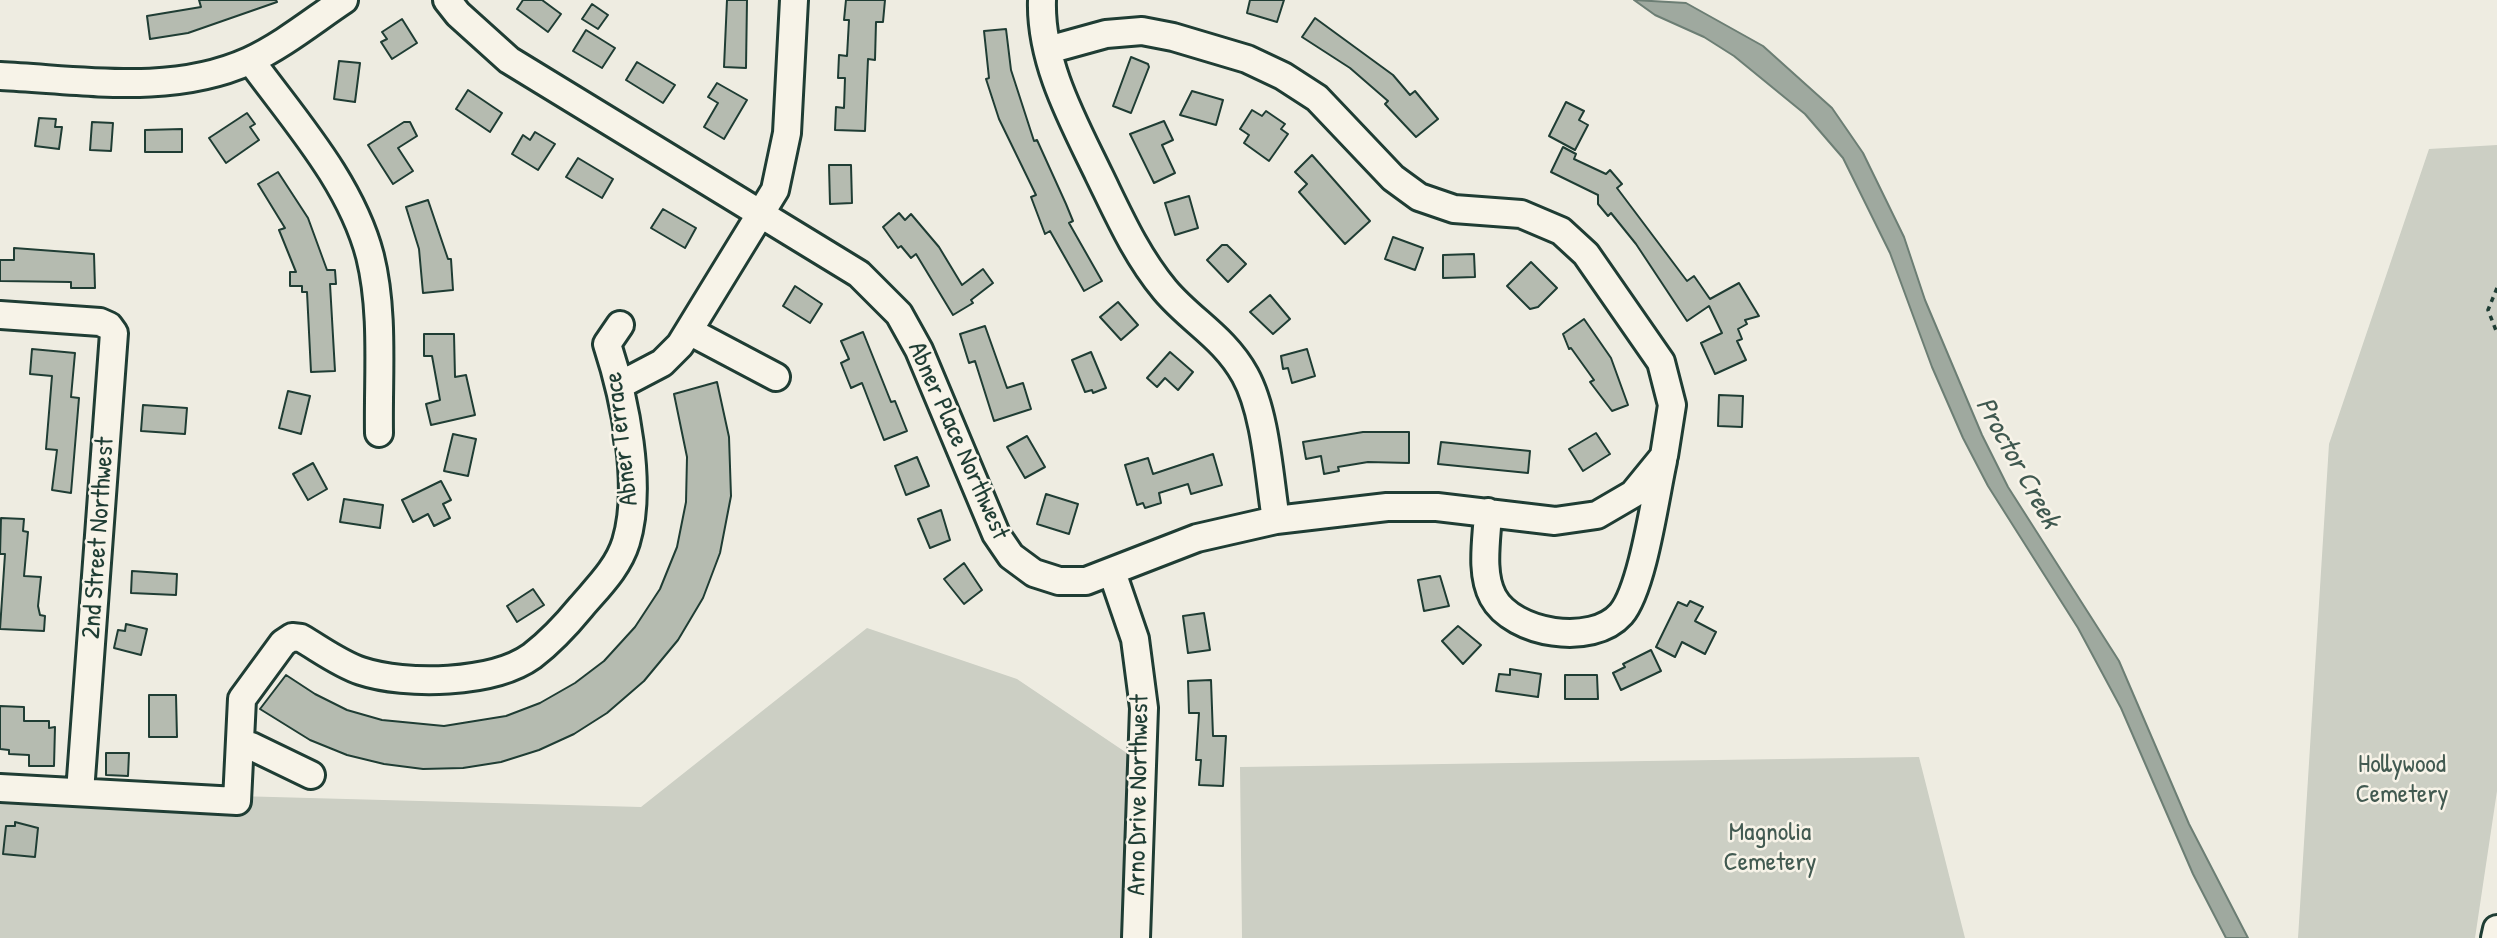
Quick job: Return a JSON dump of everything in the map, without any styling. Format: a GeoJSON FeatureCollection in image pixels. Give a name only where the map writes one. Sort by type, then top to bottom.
{"type":"FeatureCollection","features":[{"type":"Feature","properties":{"kind":"street"},"geometry":{"type":"LineString","coordinates":[[0,76],[160,84],[206,77],[251,61],[344,0]]}},
{"type":"Feature","properties":{"kind":"street","name":"Abner Place Northwest"},"geometry":{"type":"LineString","coordinates":[[447,0],[458,14],[509,60],[859,274],[899,314],[919,349],[996,534],[1012,556],[1034,573],[1059,581],[1086,581],[1197,538],[1276,520],[1387,507],[1488,512],[1555,521],[1597,515],[1633,494],[1664,456]]}},
{"type":"Feature","properties":{"kind":"street"},"geometry":{"type":"LineString","coordinates":[[620,386],[662,363],[689,331],[775,190],[788,133],[794,0]]}},
{"type":"Feature","properties":{"kind":"street"},"geometry":{"type":"LineString","coordinates":[[1042,0],[1041,19],[1065,104],[1138,255],[1168,293],[1223,342],[1246,376],[1258,412],[1276,520]]}},
{"type":"Feature","properties":{"kind":"street"},"geometry":{"type":"LineString","coordinates":[[1048,50],[1105,34],[1142,31],[1247,59],[1283,76],[1317,98],[1393,178],[1419,197],[1454,209],[1521,214],[1561,231],[1586,254],[1661,362],[1672,405],[1664,456],[1633,596],[1619,616],[1596,629],[1576,632],[1532,627],[1514,619],[1501,608],[1486,578],[1488,512]]}},
{"type":"Feature","properties":{"kind":"street"},"geometry":{"type":"LineString","coordinates":[[251,61],[337,180],[361,228],[376,293],[379,433]]}},
{"type":"Feature","properties":{"kind":"street","name":"2nd Street Northwest"},"geometry":{"type":"LineString","coordinates":[[0,315],[100,322],[109,326],[114,333],[80,792]]}},
{"type":"Feature","properties":{"kind":"street","name":"Abner Terrace"},"geometry":{"type":"LineString","coordinates":[[240,746],[242,699],[283,643],[292,637],[301,638],[361,671],[413,681],[443,681],[481,673],[530,657],[582,607],[613,569],[626,544],[632,512],[620,386],[607,344],[620,325]]}},
{"type":"Feature","properties":{"kind":"street"},"geometry":{"type":"LineString","coordinates":[[689,331],[776,377]]}},
{"type":"Feature","properties":{"kind":"street","name":"Arno Drive Northwest"},"geometry":{"type":"LineString","coordinates":[[1112,572],[1136,639],[1144,708],[1136,938]]}},
{"type":"Feature","properties":{"kind":"street"},"geometry":{"type":"LineString","coordinates":[[0,788],[237,801],[240,746],[251,746],[311,775]]}},
{"type":"Feature","properties":{"kind":"street"},"geometry":{"type":"LineString","coordinates":[[2495,938],[2497,929]]}},
{"type":"Feature","properties":{"kind":"path"},"geometry":{"type":"LineString","coordinates":[[2497,288],[2488,310],[2497,333]]}},
{"type":"Feature","properties":{"kind":"green space","name":"Hollywood Cemetery"},"geometry":{"type":"Polygon","coordinates":[[[2497,145],[2497,791],[2475,938],[2298,938],[2329,444],[2429,149],[2497,145]]]}},
{"type":"Feature","properties":{"kind":"green space"},"geometry":{"type":"Polygon","coordinates":[[[867,628],[1017,679],[1155,772],[1147,938],[0,938],[0,795],[89,792],[641,807],[867,628]]]}},
{"type":"Feature","properties":{"kind":"green space","name":"Magnolia Cemetery"},"geometry":{"type":"Polygon","coordinates":[[[1919,757],[1965,938],[1242,938],[1240,767],[1919,757]]]}},
{"type":"Feature","properties":{"kind":"shaded area"},"geometry":{"type":"Polygon","coordinates":[[[1634,0],[1686,3],[1763,46],[1832,108],[1863,153],[1904,237],[1925,300],[1982,435],[2008,487],[2119,661],[2189,824],[2248,938],[2226,938],[2193,874],[2121,708],[2078,628],[1988,486],[1963,438],[1932,367],[1890,253],[1843,158],[1805,114],[1734,56],[1704,37],[1655,15],[1634,0]]]}},
{"type":"Feature","properties":{"kind":"building"},"geometry":{"type":"Polygon","coordinates":[[[199,0],[277,2],[188,33],[150,39],[147,16],[201,7],[199,0]]]}},
{"type":"Feature","properties":{"kind":"building"},"geometry":{"type":"Polygon","coordinates":[[[523,0],[542,0],[561,14],[548,32],[517,9],[523,0]]]}},
{"type":"Feature","properties":{"kind":"building"},"geometry":{"type":"Polygon","coordinates":[[[727,0],[747,0],[746,68],[724,67],[727,0]]]}},
{"type":"Feature","properties":{"kind":"building"},"geometry":{"type":"Polygon","coordinates":[[[846,0],[885,0],[883,22],[876,22],[875,60],[868,59],[865,131],[835,130],[836,107],[844,108],[845,78],[838,78],[839,55],[847,56],[849,20],[844,20],[846,0]]]}},
{"type":"Feature","properties":{"kind":"building"},"geometry":{"type":"Polygon","coordinates":[[[1250,0],[1284,0],[1277,22],[1247,13],[1250,0]]]}},
{"type":"Feature","properties":{"kind":"building"},"geometry":{"type":"Polygon","coordinates":[[[592,4],[608,15],[598,29],[582,19],[592,4]]]}},
{"type":"Feature","properties":{"kind":"building"},"geometry":{"type":"Polygon","coordinates":[[[1315,18],[1393,75],[1410,95],[1415,91],[1438,119],[1416,137],[1385,104],[1388,101],[1350,68],[1302,37],[1315,18]]]}},
{"type":"Feature","properties":{"kind":"building"},"geometry":{"type":"Polygon","coordinates":[[[402,19],[417,43],[392,59],[381,42],[387,39],[382,32],[402,19]]]}},
{"type":"Feature","properties":{"kind":"building"},"geometry":{"type":"Polygon","coordinates":[[[1006,29],[1011,70],[1034,141],[1037,140],[1066,204],[1073,221],[1069,223],[1102,281],[1084,291],[1050,231],[1045,234],[1031,197],[1036,195],[999,119],[986,79],[989,78],[984,31],[1006,29]]]}},
{"type":"Feature","properties":{"kind":"building"},"geometry":{"type":"Polygon","coordinates":[[[586,30],[615,48],[602,68],[573,51],[586,30]]]}},
{"type":"Feature","properties":{"kind":"building"},"geometry":{"type":"Polygon","coordinates":[[[1131,57],[1148,64],[1149,67],[1131,113],[1113,106],[1131,57]]]}},
{"type":"Feature","properties":{"kind":"building"},"geometry":{"type":"Polygon","coordinates":[[[339,61],[360,63],[355,102],[334,99],[339,61]]]}},
{"type":"Feature","properties":{"kind":"building"},"geometry":{"type":"Polygon","coordinates":[[[637,62],[675,85],[663,103],[626,80],[637,62]]]}},
{"type":"Feature","properties":{"kind":"building"},"geometry":{"type":"Polygon","coordinates":[[[717,83],[747,100],[724,139],[704,127],[718,103],[708,97],[717,83]]]}},
{"type":"Feature","properties":{"kind":"building"},"geometry":{"type":"Polygon","coordinates":[[[468,90],[502,113],[490,132],[456,109],[468,90]]]}},
{"type":"Feature","properties":{"kind":"building"},"geometry":{"type":"Polygon","coordinates":[[[1192,91],[1223,100],[1216,125],[1180,115],[1192,91]]]}},
{"type":"Feature","properties":{"kind":"building"},"geometry":{"type":"Polygon","coordinates":[[[1566,102],[1584,111],[1579,120],[1588,125],[1575,150],[1549,136],[1566,102]]]}},
{"type":"Feature","properties":{"kind":"building"},"geometry":{"type":"Polygon","coordinates":[[[1252,110],[1262,116],[1266,111],[1285,124],[1281,129],[1288,134],[1269,161],[1244,143],[1249,135],[1240,129],[1252,110]]]}},
{"type":"Feature","properties":{"kind":"building"},"geometry":{"type":"Polygon","coordinates":[[[247,113],[255,124],[250,127],[259,140],[226,163],[209,138],[247,113]]]}},
{"type":"Feature","properties":{"kind":"building"},"geometry":{"type":"Polygon","coordinates":[[[39,118],[56,119],[55,127],[62,127],[59,149],[35,146],[39,118]]]}},
{"type":"Feature","properties":{"kind":"building"},"geometry":{"type":"Polygon","coordinates":[[[1164,121],[1173,140],[1162,145],[1175,173],[1154,183],[1130,134],[1164,121]]]}},
{"type":"Feature","properties":{"kind":"building"},"geometry":{"type":"Polygon","coordinates":[[[92,122],[113,123],[111,151],[90,150],[92,122]]]}},
{"type":"Feature","properties":{"kind":"building"},"geometry":{"type":"Polygon","coordinates":[[[404,122],[410,122],[417,136],[398,148],[413,171],[393,184],[368,145],[404,122]]]}},
{"type":"Feature","properties":{"kind":"building"},"geometry":{"type":"Polygon","coordinates":[[[182,129],[182,152],[145,152],[145,130],[182,129]]]}},
{"type":"Feature","properties":{"kind":"building"},"geometry":{"type":"Polygon","coordinates":[[[535,132],[555,144],[538,170],[512,154],[523,135],[530,140],[535,132]]]}},
{"type":"Feature","properties":{"kind":"building"},"geometry":{"type":"Polygon","coordinates":[[[1563,147],[1576,154],[1574,159],[1606,174],[1610,170],[1622,184],[1617,188],[1687,281],[1694,276],[1710,299],[1739,283],[1759,316],[1745,320],[1747,324],[1738,329],[1742,339],[1737,341],[1746,360],[1715,374],[1701,343],[1722,333],[1709,306],[1687,321],[1636,244],[1611,213],[1608,216],[1598,204],[1598,195],[1551,172],[1563,147]]]}},
{"type":"Feature","properties":{"kind":"building"},"geometry":{"type":"Polygon","coordinates":[[[1312,155],[1370,221],[1345,244],[1299,192],[1307,184],[1295,172],[1312,155]]]}},
{"type":"Feature","properties":{"kind":"building"},"geometry":{"type":"Polygon","coordinates":[[[578,158],[613,179],[602,198],[566,177],[578,158]]]}},
{"type":"Feature","properties":{"kind":"building"},"geometry":{"type":"Polygon","coordinates":[[[829,165],[851,165],[852,203],[830,204],[829,165]]]}},
{"type":"Feature","properties":{"kind":"building"},"geometry":{"type":"Polygon","coordinates":[[[278,172],[308,218],[327,270],[335,270],[336,284],[330,284],[335,371],[311,372],[307,292],[302,292],[302,286],[290,286],[290,272],[296,272],[279,230],[285,228],[258,184],[278,172]]]}},
{"type":"Feature","properties":{"kind":"building"},"geometry":{"type":"Polygon","coordinates":[[[1189,196],[1198,228],[1175,235],[1165,203],[1189,196]]]}},
{"type":"Feature","properties":{"kind":"building"},"geometry":{"type":"Polygon","coordinates":[[[428,200],[448,259],[451,259],[453,290],[423,293],[419,249],[406,207],[428,200]]]}},
{"type":"Feature","properties":{"kind":"building"},"geometry":{"type":"Polygon","coordinates":[[[663,209],[696,228],[685,248],[651,228],[663,209]]]}},
{"type":"Feature","properties":{"kind":"building"},"geometry":{"type":"Polygon","coordinates":[[[899,213],[905,220],[911,214],[939,247],[962,285],[983,269],[993,283],[971,300],[973,303],[953,315],[916,254],[911,258],[901,246],[898,248],[883,227],[899,213]]]}},
{"type":"Feature","properties":{"kind":"building"},"geometry":{"type":"Polygon","coordinates":[[[1393,237],[1423,248],[1415,270],[1385,259],[1393,237]]]}},
{"type":"Feature","properties":{"kind":"building"},"geometry":{"type":"Polygon","coordinates":[[[1222,245],[1227,245],[1246,264],[1228,282],[1207,260],[1222,245]]]}},
{"type":"Feature","properties":{"kind":"building"},"geometry":{"type":"Polygon","coordinates":[[[14,248],[94,254],[95,288],[71,288],[71,282],[0,281],[0,260],[14,260],[14,248]]]}},
{"type":"Feature","properties":{"kind":"building"},"geometry":{"type":"Polygon","coordinates":[[[1474,254],[1475,277],[1443,278],[1443,255],[1474,254]]]}},
{"type":"Feature","properties":{"kind":"building"},"geometry":{"type":"Polygon","coordinates":[[[1531,262],[1557,288],[1538,307],[1530,309],[1507,286],[1531,262]]]}},
{"type":"Feature","properties":{"kind":"building"},"geometry":{"type":"Polygon","coordinates":[[[795,286],[822,304],[810,323],[783,306],[795,286]]]}},
{"type":"Feature","properties":{"kind":"building"},"geometry":{"type":"Polygon","coordinates":[[[1270,295],[1290,319],[1273,334],[1250,312],[1270,295]]]}},
{"type":"Feature","properties":{"kind":"building"},"geometry":{"type":"Polygon","coordinates":[[[1118,302],[1138,325],[1121,340],[1100,317],[1118,302]]]}},
{"type":"Feature","properties":{"kind":"building"},"geometry":{"type":"Polygon","coordinates":[[[1584,319],[1611,358],[1628,405],[1612,411],[1590,382],[1594,380],[1571,348],[1569,349],[1563,334],[1584,319]]]}},
{"type":"Feature","properties":{"kind":"building"},"geometry":{"type":"Polygon","coordinates":[[[985,326],[1007,388],[1023,383],[1031,409],[994,421],[975,361],[969,363],[960,334],[985,326]]]}},
{"type":"Feature","properties":{"kind":"building"},"geometry":{"type":"Polygon","coordinates":[[[863,332],[891,402],[895,401],[907,431],[884,440],[862,383],[851,388],[841,363],[849,359],[841,341],[863,332]]]}},
{"type":"Feature","properties":{"kind":"building"},"geometry":{"type":"Polygon","coordinates":[[[424,334],[454,334],[455,377],[466,375],[475,415],[431,425],[426,404],[440,400],[432,356],[424,356],[424,334]]]}},
{"type":"Feature","properties":{"kind":"building"},"geometry":{"type":"Polygon","coordinates":[[[32,349],[75,353],[71,397],[79,398],[71,493],[52,490],[57,450],[46,449],[52,376],[30,374],[32,349]]]}},
{"type":"Feature","properties":{"kind":"building"},"geometry":{"type":"Polygon","coordinates":[[[1307,349],[1315,376],[1292,383],[1288,368],[1283,369],[1281,356],[1307,349]]]}},
{"type":"Feature","properties":{"kind":"building"},"geometry":{"type":"Polygon","coordinates":[[[1091,352],[1106,388],[1093,393],[1092,390],[1085,392],[1072,360],[1091,352]]]}},
{"type":"Feature","properties":{"kind":"building"},"geometry":{"type":"Polygon","coordinates":[[[1170,352],[1193,372],[1178,390],[1165,378],[1157,387],[1147,378],[1170,352]]]}},
{"type":"Feature","properties":{"kind":"building"},"geometry":{"type":"Polygon","coordinates":[[[717,382],[729,437],[731,496],[720,553],[703,598],[678,640],[644,681],[607,713],[574,734],[539,750],[501,762],[463,768],[423,769],[384,764],[347,755],[310,740],[260,709],[286,675],[347,710],[382,720],[444,726],[506,716],[540,703],[575,683],[604,661],[635,627],[660,589],[677,547],[686,502],[687,457],[674,394],[717,382]]]}},
{"type":"Feature","properties":{"kind":"building"},"geometry":{"type":"Polygon","coordinates":[[[288,391],[310,396],[301,434],[279,428],[288,391]]]}},
{"type":"Feature","properties":{"kind":"building"},"geometry":{"type":"Polygon","coordinates":[[[1719,395],[1743,396],[1742,427],[1718,426],[1719,395]]]}},
{"type":"Feature","properties":{"kind":"building"},"geometry":{"type":"Polygon","coordinates":[[[143,405],[187,408],[185,434],[141,431],[143,405]]]}},
{"type":"Feature","properties":{"kind":"building"},"geometry":{"type":"Polygon","coordinates":[[[1363,432],[1409,432],[1409,463],[1368,462],[1338,467],[1339,471],[1324,474],[1321,456],[1306,459],[1303,442],[1363,432]]]}},
{"type":"Feature","properties":{"kind":"building"},"geometry":{"type":"Polygon","coordinates":[[[1596,433],[1610,454],[1583,471],[1569,449],[1596,433]]]}},
{"type":"Feature","properties":{"kind":"building"},"geometry":{"type":"Polygon","coordinates":[[[453,434],[476,439],[468,476],[444,471],[453,434]]]}},
{"type":"Feature","properties":{"kind":"building"},"geometry":{"type":"Polygon","coordinates":[[[1027,436],[1045,467],[1025,478],[1007,447],[1027,436]]]}},
{"type":"Feature","properties":{"kind":"building"},"geometry":{"type":"Polygon","coordinates":[[[1441,442],[1530,451],[1528,473],[1438,464],[1441,442]]]}},
{"type":"Feature","properties":{"kind":"building"},"geometry":{"type":"Polygon","coordinates":[[[1213,454],[1222,485],[1191,494],[1188,484],[1159,493],[1161,503],[1145,508],[1143,503],[1137,505],[1125,465],[1148,458],[1153,474],[1213,454]]]}},
{"type":"Feature","properties":{"kind":"building"},"geometry":{"type":"Polygon","coordinates":[[[917,457],[929,486],[906,495],[895,466],[917,457]]]}},
{"type":"Feature","properties":{"kind":"building"},"geometry":{"type":"Polygon","coordinates":[[[313,463],[327,489],[308,500],[293,474],[313,463]]]}},
{"type":"Feature","properties":{"kind":"building"},"geometry":{"type":"Polygon","coordinates":[[[441,481],[451,500],[443,504],[450,518],[434,526],[428,514],[413,522],[402,500],[441,481]]]}},
{"type":"Feature","properties":{"kind":"building"},"geometry":{"type":"Polygon","coordinates":[[[1046,494],[1078,504],[1069,534],[1037,524],[1046,494]]]}},
{"type":"Feature","properties":{"kind":"building"},"geometry":{"type":"Polygon","coordinates":[[[344,499],[383,505],[380,528],[340,522],[344,499]]]}},
{"type":"Feature","properties":{"kind":"building"},"geometry":{"type":"Polygon","coordinates":[[[941,510],[950,540],[930,548],[918,519],[941,510]]]}},
{"type":"Feature","properties":{"kind":"building"},"geometry":{"type":"Polygon","coordinates":[[[1,518],[24,519],[23,531],[28,532],[24,576],[41,577],[38,606],[40,615],[45,616],[44,631],[0,629],[5,554],[0,554],[1,518]]]}},
{"type":"Feature","properties":{"kind":"building"},"geometry":{"type":"Polygon","coordinates":[[[964,563],[982,590],[964,604],[944,579],[964,563]]]}},
{"type":"Feature","properties":{"kind":"building"},"geometry":{"type":"Polygon","coordinates":[[[132,571],[177,574],[176,595],[131,593],[132,571]]]}},
{"type":"Feature","properties":{"kind":"building"},"geometry":{"type":"Polygon","coordinates":[[[1440,576],[1449,606],[1424,611],[1418,580],[1440,576]]]}},
{"type":"Feature","properties":{"kind":"building"},"geometry":{"type":"Polygon","coordinates":[[[533,589],[544,605],[517,622],[507,606],[533,589]]]}},
{"type":"Feature","properties":{"kind":"building"},"geometry":{"type":"Polygon","coordinates":[[[1690,601],[1703,607],[1695,621],[1716,632],[1705,654],[1682,642],[1675,657],[1656,647],[1678,602],[1687,606],[1690,601]]]}},
{"type":"Feature","properties":{"kind":"building"},"geometry":{"type":"Polygon","coordinates":[[[1204,613],[1210,650],[1188,653],[1183,616],[1204,613]]]}},
{"type":"Feature","properties":{"kind":"building"},"geometry":{"type":"Polygon","coordinates":[[[126,624],[147,629],[141,655],[114,648],[118,630],[125,631],[126,624]]]}},
{"type":"Feature","properties":{"kind":"building"},"geometry":{"type":"Polygon","coordinates":[[[1458,626],[1481,645],[1463,664],[1442,641],[1458,626]]]}},
{"type":"Feature","properties":{"kind":"building"},"geometry":{"type":"Polygon","coordinates":[[[1651,650],[1661,671],[1621,690],[1613,673],[1625,667],[1623,664],[1651,650]]]}},
{"type":"Feature","properties":{"kind":"building"},"geometry":{"type":"Polygon","coordinates":[[[1510,669],[1541,674],[1538,697],[1496,691],[1499,674],[1510,675],[1510,669]]]}},
{"type":"Feature","properties":{"kind":"building"},"geometry":{"type":"Polygon","coordinates":[[[1565,675],[1597,675],[1598,699],[1565,699],[1565,675]]]}},
{"type":"Feature","properties":{"kind":"building"},"geometry":{"type":"Polygon","coordinates":[[[1211,680],[1213,736],[1226,736],[1223,786],[1199,785],[1201,760],[1196,760],[1199,713],[1189,713],[1188,681],[1211,680]]]}},
{"type":"Feature","properties":{"kind":"building"},"geometry":{"type":"Polygon","coordinates":[[[149,695],[176,695],[177,737],[149,737],[149,695]]]}},
{"type":"Feature","properties":{"kind":"building"},"geometry":{"type":"Polygon","coordinates":[[[0,706],[24,707],[24,721],[49,721],[49,728],[55,727],[54,766],[29,766],[29,755],[9,754],[9,750],[0,749],[0,706]]]}},
{"type":"Feature","properties":{"kind":"building"},"geometry":{"type":"Polygon","coordinates":[[[106,753],[129,753],[128,776],[106,775],[106,753]]]}},
{"type":"Feature","properties":{"kind":"building"},"geometry":{"type":"Polygon","coordinates":[[[15,822],[38,828],[35,857],[3,854],[6,826],[15,826],[15,822]]]}},
{"type":"Feature","properties":{"kind":"water label","name":"Proctor Creek"},"geometry":{"type":"Point","coordinates":[2017,463]}}]}
